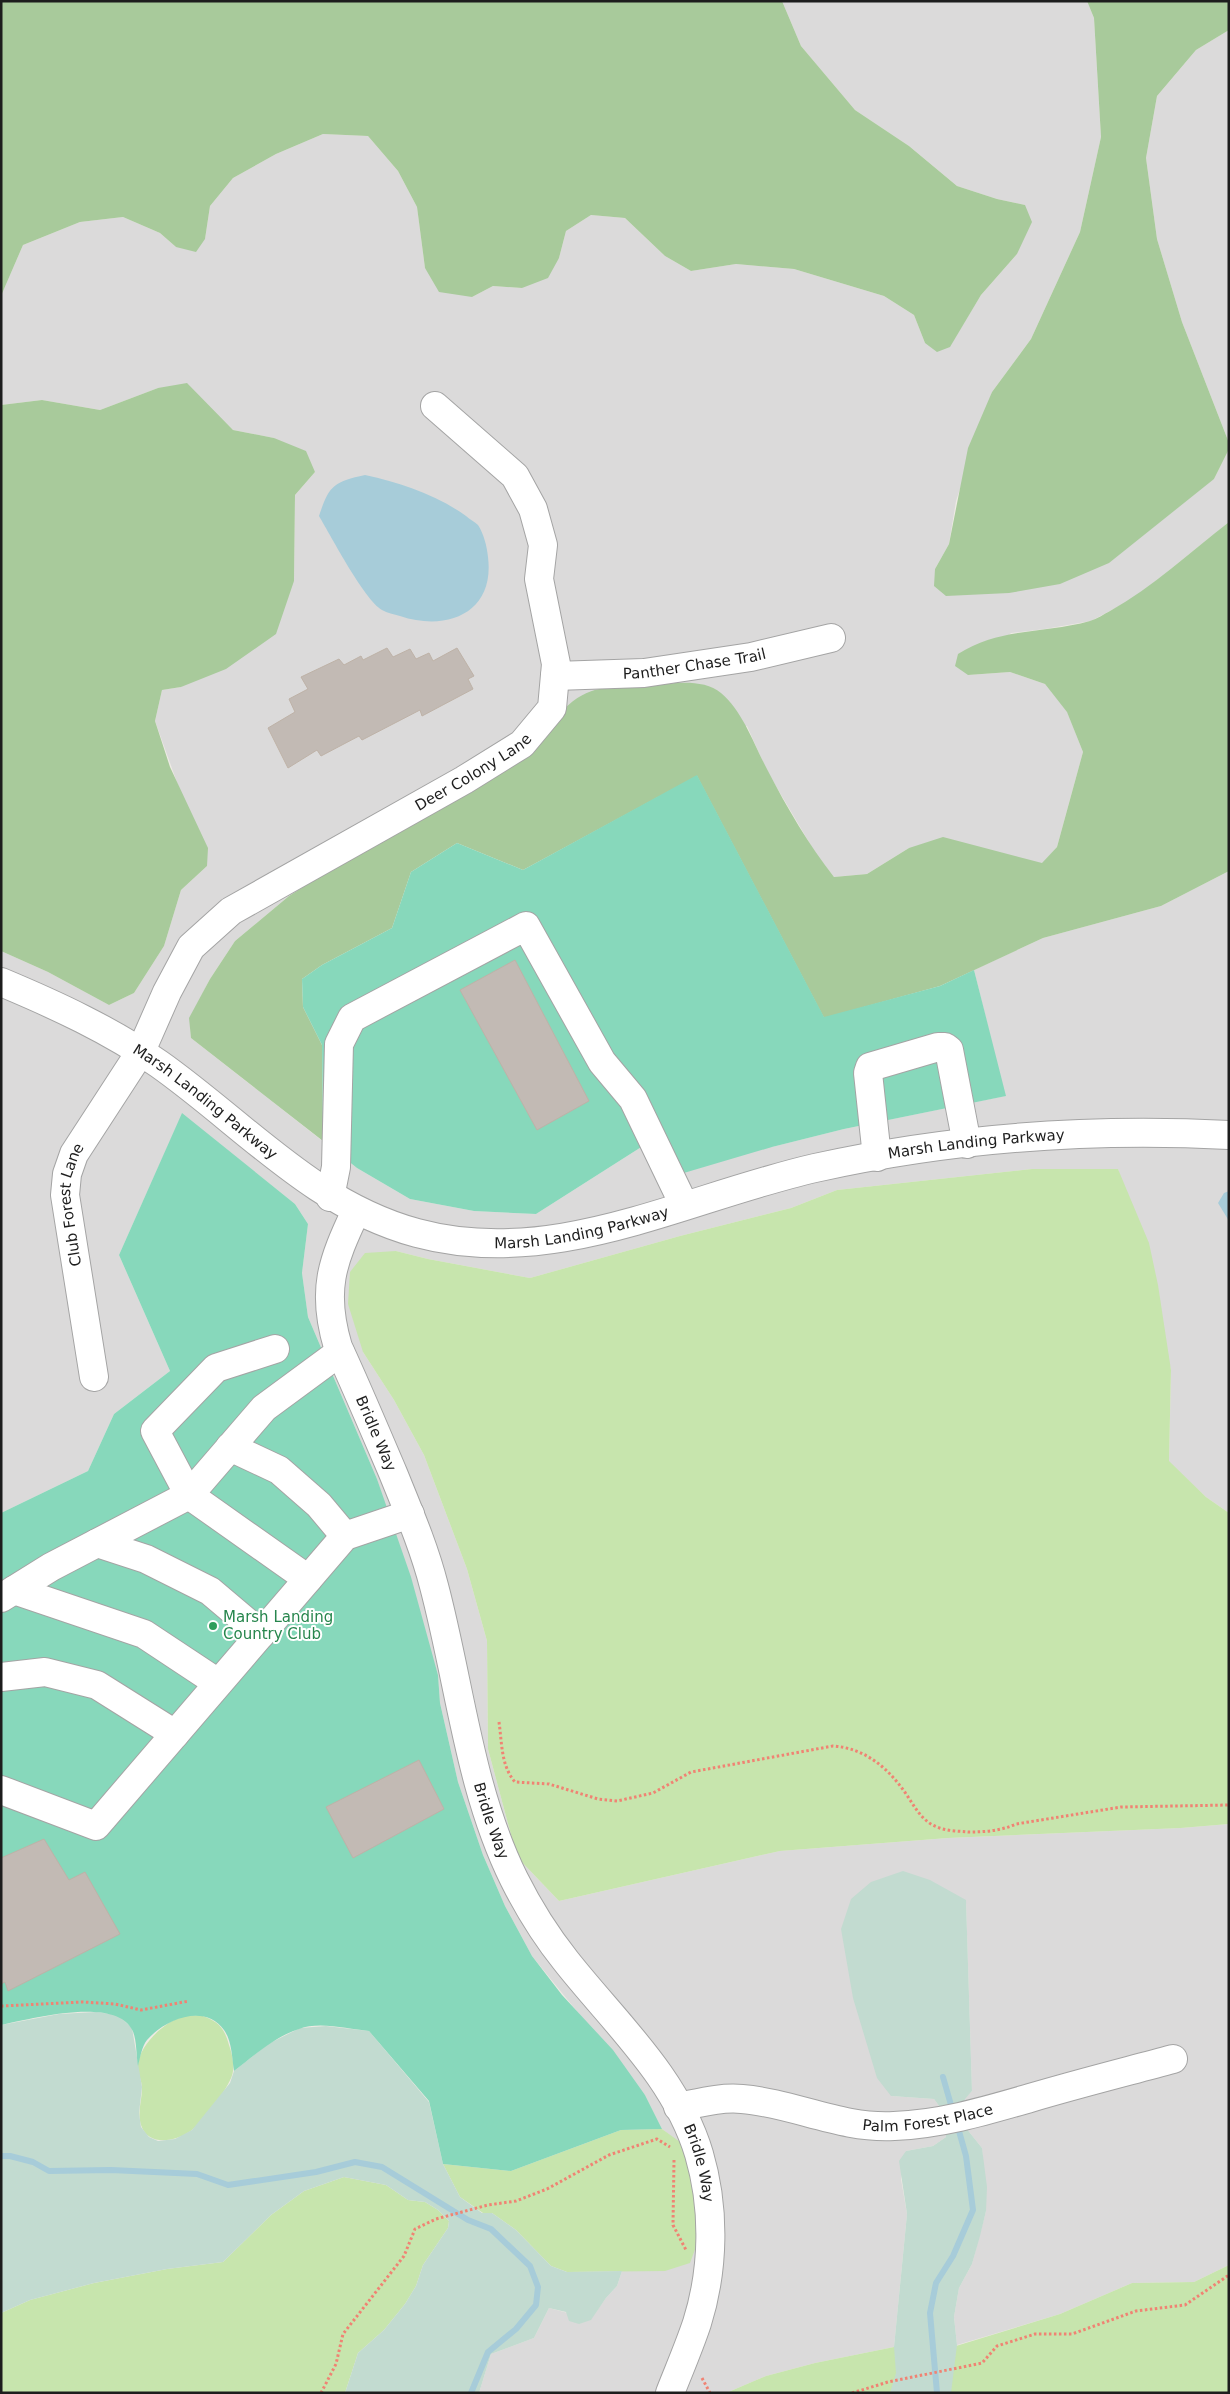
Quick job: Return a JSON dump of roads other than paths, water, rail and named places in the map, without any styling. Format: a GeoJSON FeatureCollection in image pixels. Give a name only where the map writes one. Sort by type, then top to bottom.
{"type":"FeatureCollection","features":[{"type":"Feature","properties":{"kind":"street","name":"Deer Colony Lane"},"geometry":{"type":"LineString","coordinates":[[140,1052],[167,992],[191,947],[231,911],[464,780],[522,744],[552,708],[556,664],[539,579],[543,545],[533,509],[516,476],[435,406]]}},
{"type":"Feature","properties":{"kind":"street","name":"Panther Chase Trail"},"geometry":{"type":"LineString","coordinates":[[554,676],[644,673],[751,658],[831,638]]}},
{"type":"Feature","properties":{"kind":"street"},"geometry":{"type":"LineString","coordinates":[[330,1197],[336,1167],[338,1044],[352,1018],[526,926],[602,1062],[633,1099],[684,1205]]}},
{"type":"Feature","properties":{"kind":"street","name":"Marsh Landing Parkway"},"geometry":{"type":"LineString","coordinates":[[1,982],[93,1023],[140,1052],[296,1173],[330,1197],[356,1211],[419,1234],[441,1238],[496,1244],[525,1243],[571,1237],[616,1227],[752,1184],[817,1168],[967,1144],[1090,1133],[1174,1132],[1229,1135]]}},
{"type":"Feature","properties":{"kind":"street"},"geometry":{"type":"LineString","coordinates":[[877,1157],[868,1073],[870,1068],[938,1046],[946,1047],[949,1050],[967,1144]]}},
{"type":"Feature","properties":{"kind":"street","name":"Club Forest Lane"},"geometry":{"type":"LineString","coordinates":[[94,1377],[65,1195],[67,1174],[74,1154],[140,1052]]}},
{"type":"Feature","properties":{"kind":"street","name":"Bridle Way"},"geometry":{"type":"LineString","coordinates":[[356,1211],[338,1249],[331,1272],[328,1294],[331,1325],[340,1352],[410,1514],[434,1584],[479,1786],[494,1833],[514,1879],[538,1921],[564,1959],[636,2042],[678,2107],[698,2152],[707,2190],[710,2248],[706,2286],[697,2323],[670,2393]]}},
{"type":"Feature","properties":{"kind":"street"},"geometry":{"type":"LineString","coordinates":[[275,1349],[216,1368],[155,1431],[189,1495],[308,1579]]}},
{"type":"Feature","properties":{"kind":"street"},"geometry":{"type":"LineString","coordinates":[[8,1594],[51,1567],[189,1495],[264,1408],[340,1352]]}},
{"type":"Feature","properties":{"kind":"street"},"geometry":{"type":"LineString","coordinates":[[230,1447],[279,1470],[319,1505],[344,1536]]}},
{"type":"Feature","properties":{"kind":"street"},"geometry":{"type":"LineString","coordinates":[[1,1790],[96,1826],[344,1536],[410,1514]]}},
{"type":"Feature","properties":{"kind":"street"},"geometry":{"type":"LineString","coordinates":[[97,1543],[146,1559],[210,1591],[261,1634]]}},
{"type":"Feature","properties":{"kind":"street"},"geometry":{"type":"LineString","coordinates":[[8,1594],[144,1634],[218,1683]]}},
{"type":"Feature","properties":{"kind":"street"},"geometry":{"type":"LineString","coordinates":[[1,1677],[45,1672],[97,1685],[175,1734]]}},
{"type":"Feature","properties":{"kind":"street","name":"Palm Forest Place"},"geometry":{"type":"LineString","coordinates":[[678,2107],[712,2100],[740,2098],[770,2103],[825,2118],[872,2125],[893,2126],[942,2122],[986,2112],[1173,2059]]}},
{"type":"Feature","properties":{"kind":"water"},"geometry":{"type":"Polygon","coordinates":[[[365,475],[430,495],[454,508],[478,525],[484,536],[487,549],[488,576],[484,592],[476,604],[464,614],[450,619],[435,621],[418,620],[382,610],[366,594],[319,516],[326,498],[334,487],[346,480],[365,475]]]}},
{"type":"Feature","properties":{"kind":"water"},"geometry":{"type":"Polygon","coordinates":[[[1229,1191],[1229,1221],[1218,1203],[1224,1193],[1229,1191]]]}},
{"type":"Feature","properties":{"kind":"waterway"},"geometry":{"type":"LineString","coordinates":[[943,2077],[953,2112]]}},
{"type":"Feature","properties":{"kind":"waterway"},"geometry":{"type":"LineString","coordinates":[[937,2393],[930,2313],[936,2283],[953,2256],[973,2210],[966,2156],[957,2124]]}},
{"type":"Feature","properties":{"kind":"waterway"},"geometry":{"type":"LineString","coordinates":[[1,2156],[10,2156],[33,2162],[49,2171],[111,2170],[197,2174],[228,2185],[316,2172],[355,2162],[382,2167],[468,2220],[491,2229],[530,2266],[538,2287],[536,2305],[516,2329],[488,2352],[471,2393]]}},
{"type":"Feature","properties":{"kind":"place","name":"Marsh Landing Country Club"},"geometry":{"type":"Point","coordinates":[213,1626]}}]}
